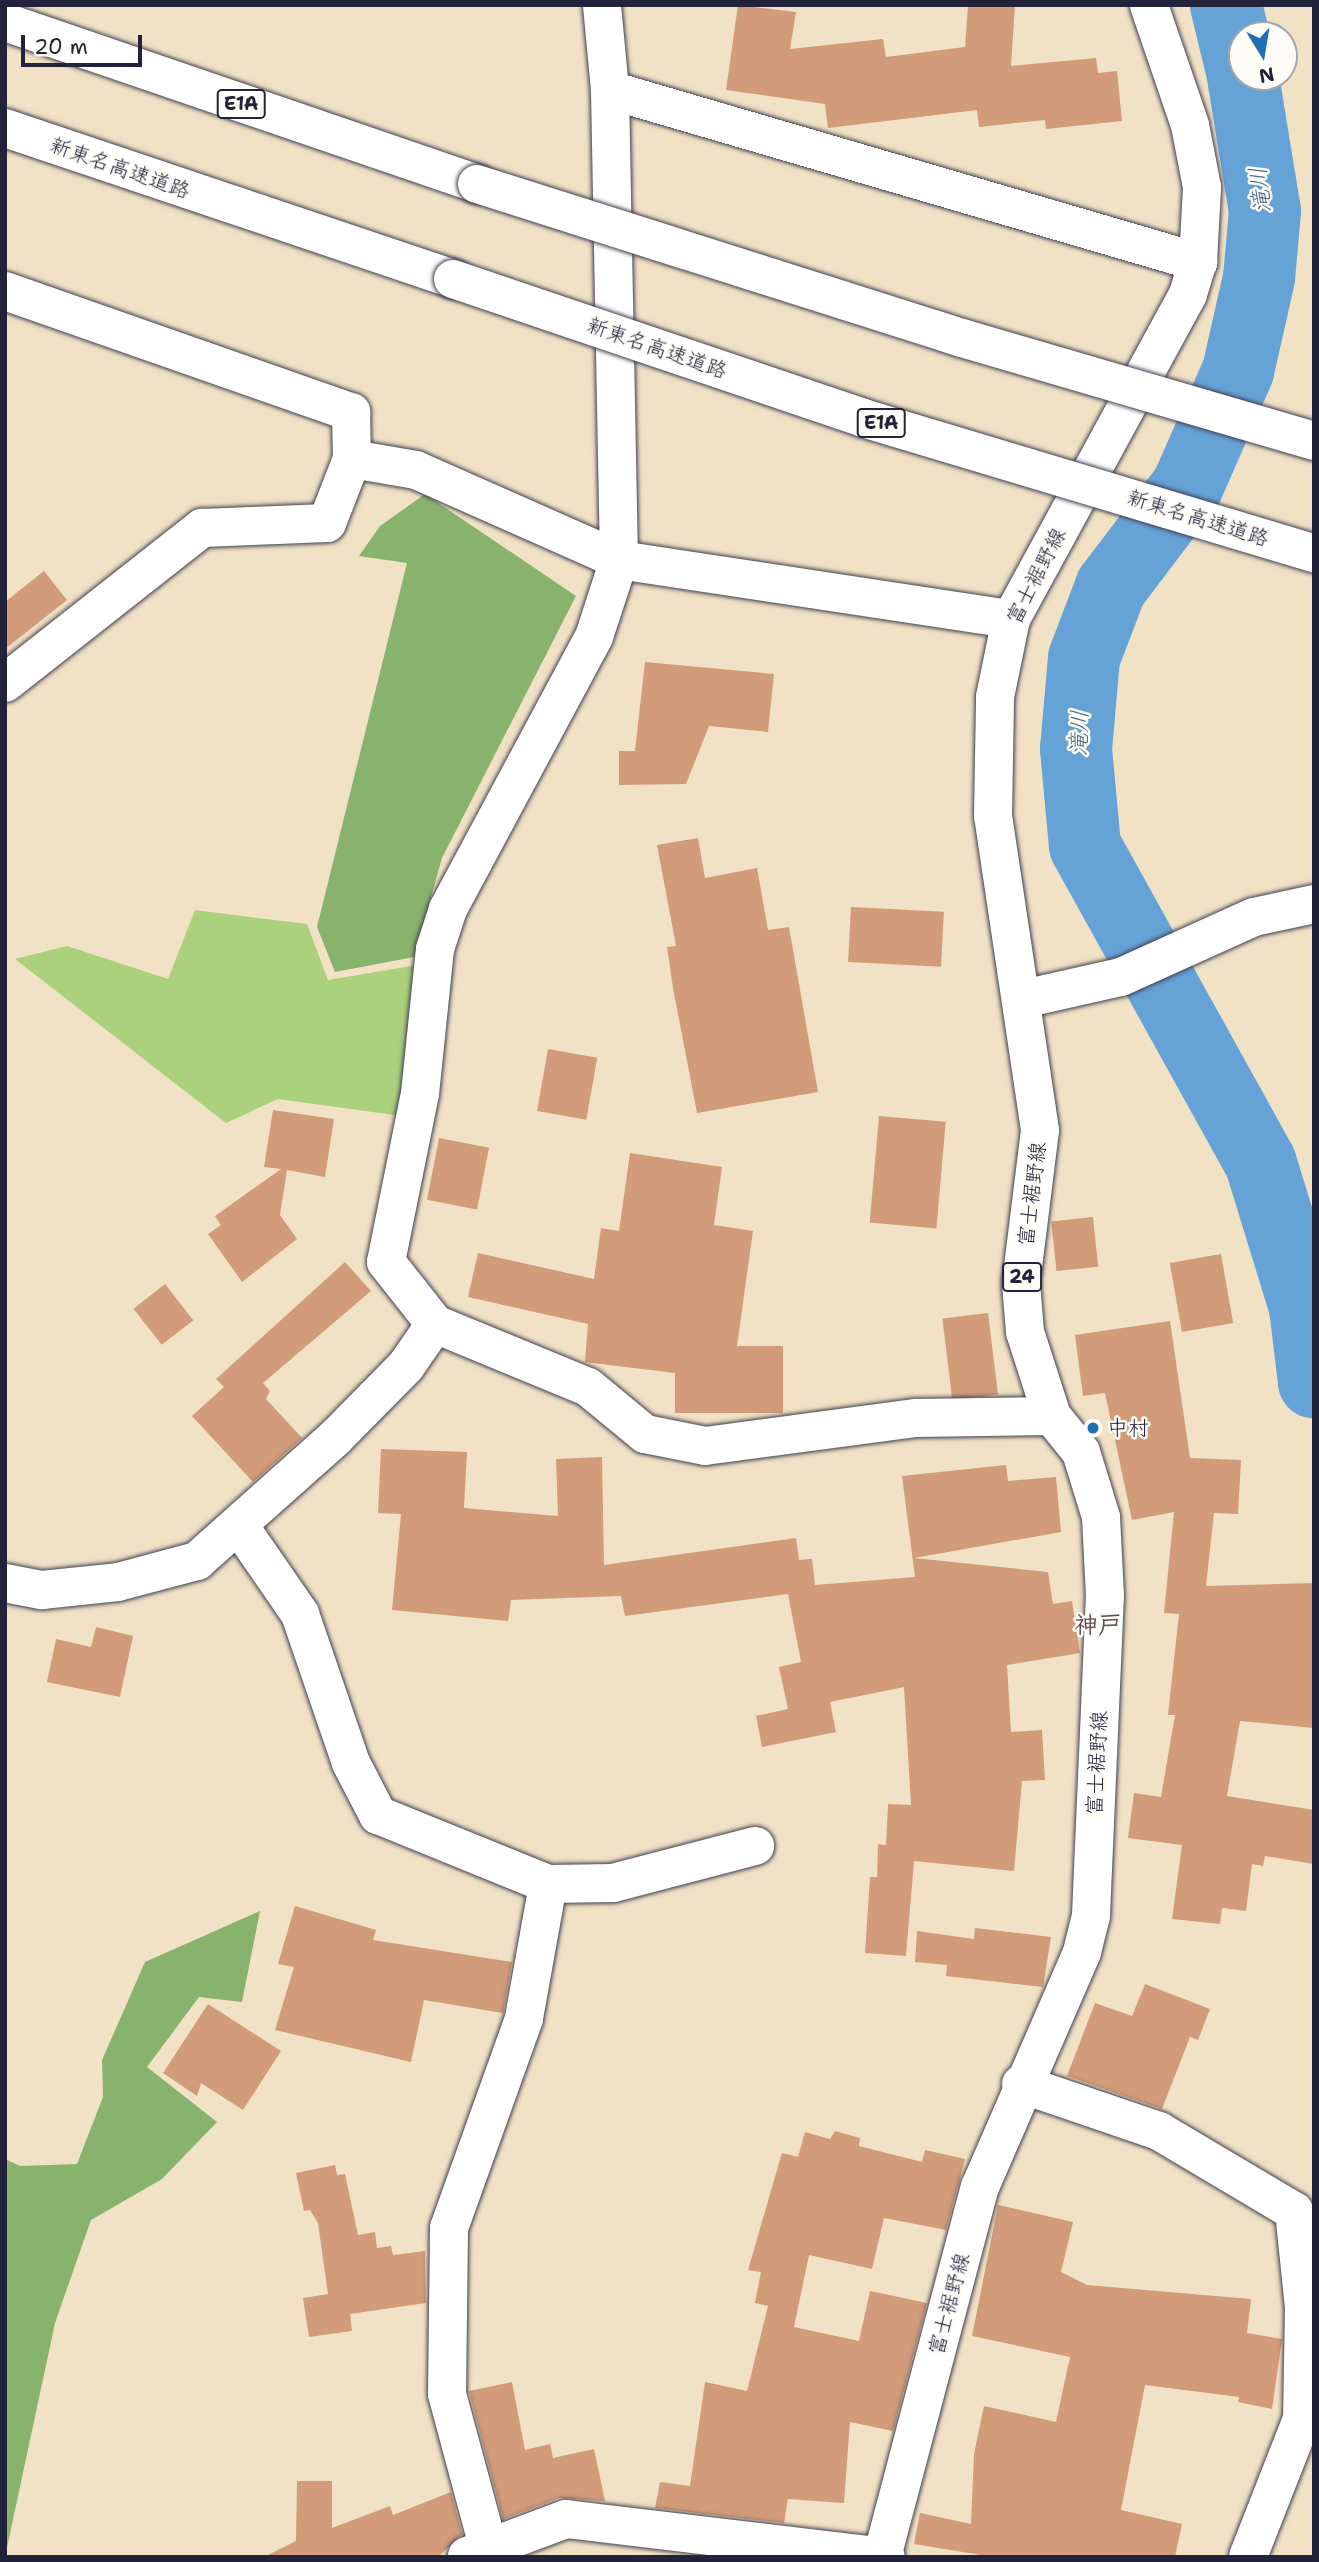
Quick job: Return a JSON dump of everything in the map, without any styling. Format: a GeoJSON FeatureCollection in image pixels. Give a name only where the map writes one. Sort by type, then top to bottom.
{"type":"FeatureCollection","features":[{"type":"Feature","properties":{"kind":"main road"},"geometry":{"type":"LineString","coordinates":[[602,5],[610,90],[620,560],[594,637],[448,909],[435,949],[420,1094],[386,1262],[435,1324],[587,1387],[645,1434],[705,1446],[916,1418],[1052,1416]]}},
{"type":"Feature","properties":{"kind":"main road","name":"富士裾野線"},"geometry":{"type":"LineString","coordinates":[[883,2557],[980,2187],[1021,2084],[1082,1952],[1091,1916],[1105,1596],[1101,1517],[1081,1452],[1052,1416],[1025,1332],[1021,1283],[1040,1130],[1023,999],[993,816],[995,696],[1011,619],[1188,294],[1198,262],[1200,175],[1190,125],[1149,5]]}},
{"type":"Feature","properties":{"kind":"main road","name":"E1A"},"geometry":{"type":"LineString","coordinates":[[5,22],[477,184],[962,338],[1314,441]]}},
{"type":"Feature","properties":{"kind":"main road"},"geometry":{"type":"LineString","coordinates":[[610,90],[1198,262]]}},
{"type":"Feature","properties":{"kind":"main road","name":"新東名高速道路"},"geometry":{"type":"LineString","coordinates":[[5,128],[863,418],[1314,554]]}},
{"type":"Feature","properties":{"kind":"main road"},"geometry":{"type":"LineString","coordinates":[[5,291],[351,412],[352,460],[327,523],[202,528],[5,682]]}},
{"type":"Feature","properties":{"kind":"main road"},"geometry":{"type":"LineString","coordinates":[[352,460],[415,470],[620,560],[1011,619]]}},
{"type":"Feature","properties":{"kind":"main road"},"geometry":{"type":"LineString","coordinates":[[1023,999],[1121,977],[1254,917],[1314,904]]}},
{"type":"Feature","properties":{"kind":"main road"},"geometry":{"type":"LineString","coordinates":[[5,1583],[42,1590],[118,1582],[197,1561],[240,1527],[406,1366],[435,1324]]}},
{"type":"Feature","properties":{"kind":"main road"},"geometry":{"type":"LineString","coordinates":[[240,1527],[300,1614],[351,1763],[377,1815],[548,1884],[613,1883],[755,1846]]}},
{"type":"Feature","properties":{"kind":"main road"},"geometry":{"type":"LineString","coordinates":[[548,1884],[524,2018],[449,2228],[447,2394],[477,2551],[566,2519],[883,2557]]}},
{"type":"Feature","properties":{"kind":"main road"},"geometry":{"type":"LineString","coordinates":[[1021,2084],[1159,2132],[1294,2211],[1304,2306],[1308,2419],[1248,2557]]}},
{"type":"Feature","properties":{"kind":"green space"},"geometry":{"type":"Polygon","coordinates":[[[425,494],[576,596],[442,858],[414,957],[335,972],[317,927],[407,563],[359,556],[380,526],[425,494]]]}},
{"type":"Feature","properties":{"kind":"green space"},"geometry":{"type":"Polygon","coordinates":[[[195,910],[307,924],[328,980],[423,964],[416,1118],[278,1099],[226,1123],[15,959],[67,946],[168,979],[195,910]]]}},
{"type":"Feature","properties":{"kind":"green space"},"geometry":{"type":"Polygon","coordinates":[[[260,1911],[242,2002],[199,1997],[147,2067],[217,2122],[162,2179],[91,2220],[55,2323],[5,2557],[5,2159],[20,2166],[77,2164],[103,2097],[102,2060],[145,1962],[260,1911]]]}},
{"type":"Feature","properties":{"kind":"building"},"geometry":{"type":"Polygon","coordinates":[[[738,5],[796,12],[790,49],[883,39],[886,57],[965,47],[968,5],[1015,5],[1011,66],[1096,58],[1098,73],[1117,71],[1122,121],[1046,129],[1045,120],[979,127],[977,110],[828,128],[825,104],[726,90],[738,5]]]}},
{"type":"Feature","properties":{"kind":"building"},"geometry":{"type":"Polygon","coordinates":[[[44,571],[67,600],[5,649],[5,602],[44,571]]]}},
{"type":"Feature","properties":{"kind":"building"},"geometry":{"type":"Polygon","coordinates":[[[645,662],[774,674],[768,732],[709,726],[686,784],[619,785],[619,751],[635,751],[645,662]]]}},
{"type":"Feature","properties":{"kind":"building"},"geometry":{"type":"Polygon","coordinates":[[[698,838],[705,878],[757,868],[768,930],[789,927],[818,1092],[697,1113],[673,988],[667,947],[676,946],[657,845],[698,838]]]}},
{"type":"Feature","properties":{"kind":"building"},"geometry":{"type":"Polygon","coordinates":[[[851,907],[944,912],[941,967],[848,962],[851,907]]]}},
{"type":"Feature","properties":{"kind":"building"},"geometry":{"type":"Polygon","coordinates":[[[548,1049],[597,1058],[586,1120],[537,1111],[548,1049]]]}},
{"type":"Feature","properties":{"kind":"building"},"geometry":{"type":"Polygon","coordinates":[[[273,1110],[334,1119],[325,1177],[287,1170],[280,1215],[297,1239],[242,1282],[208,1234],[221,1225],[215,1216],[281,1169],[264,1167],[273,1110]]]}},
{"type":"Feature","properties":{"kind":"building"},"geometry":{"type":"Polygon","coordinates":[[[879,1116],[946,1122],[936,1228],[870,1223],[879,1116]]]}},
{"type":"Feature","properties":{"kind":"building"},"geometry":{"type":"Polygon","coordinates":[[[439,1138],[489,1148],[477,1210],[427,1200],[439,1138]]]}},
{"type":"Feature","properties":{"kind":"building"},"geometry":{"type":"Polygon","coordinates":[[[630,1153],[722,1167],[714,1225],[753,1231],[737,1346],[783,1346],[783,1413],[675,1413],[675,1373],[585,1362],[588,1324],[468,1297],[478,1253],[594,1279],[601,1228],[619,1231],[630,1153]]]}},
{"type":"Feature","properties":{"kind":"building"},"geometry":{"type":"Polygon","coordinates":[[[1093,1217],[1098,1267],[1056,1271],[1051,1221],[1093,1217]]]}},
{"type":"Feature","properties":{"kind":"building"},"geometry":{"type":"Polygon","coordinates":[[[1221,1254],[1233,1323],[1182,1332],[1170,1263],[1221,1254]]]}},
{"type":"Feature","properties":{"kind":"building"},"geometry":{"type":"Polygon","coordinates":[[[345,1262],[371,1291],[263,1383],[270,1391],[266,1399],[302,1438],[253,1482],[192,1416],[224,1387],[216,1379],[345,1262]]]}},
{"type":"Feature","properties":{"kind":"building"},"geometry":{"type":"Polygon","coordinates":[[[165,1284],[193,1320],[162,1345],[133,1309],[165,1284]]]}},
{"type":"Feature","properties":{"kind":"building"},"geometry":{"type":"Polygon","coordinates":[[[988,1313],[998,1394],[952,1400],[942,1319],[988,1313]]]}},
{"type":"Feature","properties":{"kind":"building"},"geometry":{"type":"Polygon","coordinates":[[[1170,1321],[1190,1458],[1241,1460],[1238,1514],[1214,1513],[1206,1586],[1314,1583],[1314,1728],[1240,1721],[1227,1796],[1314,1810],[1314,1864],[1265,1856],[1263,1866],[1252,1864],[1246,1911],[1222,1908],[1220,1924],[1172,1919],[1182,1845],[1128,1838],[1134,1793],[1161,1797],[1175,1715],[1168,1715],[1179,1614],[1164,1613],[1174,1512],[1132,1520],[1105,1393],[1083,1396],[1075,1335],[1170,1321]]]}},
{"type":"Feature","properties":{"kind":"building"},"geometry":{"type":"Polygon","coordinates":[[[381,1449],[467,1452],[464,1508],[558,1516],[556,1459],[602,1457],[604,1565],[796,1538],[799,1560],[812,1559],[815,1585],[915,1577],[902,1476],[1006,1465],[1008,1481],[1056,1477],[1061,1532],[914,1558],[1048,1572],[1053,1604],[1072,1601],[1080,1653],[1007,1665],[1011,1732],[1042,1730],[1045,1780],[1022,1781],[1014,1871],[914,1861],[906,1956],[865,1953],[870,1877],[877,1877],[878,1844],[886,1845],[888,1804],[911,1805],[904,1687],[830,1702],[836,1732],[762,1747],[756,1716],[788,1709],[779,1667],[801,1662],[788,1594],[625,1616],[621,1596],[511,1600],[508,1621],[392,1610],[401,1514],[378,1513],[381,1449]]]}},
{"type":"Feature","properties":{"kind":"building"},"geometry":{"type":"Polygon","coordinates":[[[96,1627],[133,1636],[120,1697],[47,1682],[56,1639],[91,1647],[96,1627]]]}},
{"type":"Feature","properties":{"kind":"building"},"geometry":{"type":"Polygon","coordinates":[[[295,1906],[376,1930],[373,1940],[512,1962],[503,2013],[424,2000],[411,2062],[275,2030],[294,1967],[278,1964],[295,1906]]]}},
{"type":"Feature","properties":{"kind":"building"},"geometry":{"type":"Polygon","coordinates":[[[975,1928],[1051,1937],[1043,1987],[946,1976],[947,1965],[915,1962],[917,1931],[974,1939],[975,1928]]]}},
{"type":"Feature","properties":{"kind":"building"},"geometry":{"type":"Polygon","coordinates":[[[1145,1984],[1210,2009],[1198,2040],[1190,2037],[1162,2109],[1067,2076],[1095,2003],[1132,2016],[1145,1984]]]}},
{"type":"Feature","properties":{"kind":"building"},"geometry":{"type":"Polygon","coordinates":[[[208,2004],[281,2051],[243,2110],[201,2083],[197,2096],[163,2073],[208,2004]]]}},
{"type":"Feature","properties":{"kind":"building"},"geometry":{"type":"Polygon","coordinates":[[[835,2131],[860,2138],[859,2146],[922,2162],[925,2150],[965,2159],[946,2230],[884,2218],[872,2269],[809,2255],[794,2327],[859,2341],[870,2291],[927,2303],[893,2431],[850,2422],[844,2503],[788,2499],[784,2523],[655,2508],[660,2482],[690,2486],[705,2382],[747,2391],[768,2306],[755,2303],[761,2272],[748,2270],[782,2153],[798,2157],[805,2132],[830,2139],[835,2131]]]}},
{"type":"Feature","properties":{"kind":"building"},"geometry":{"type":"Polygon","coordinates":[[[335,2165],[337,2175],[345,2174],[358,2235],[375,2232],[377,2248],[391,2246],[393,2255],[425,2251],[426,2303],[350,2314],[352,2331],[309,2337],[303,2298],[328,2294],[318,2223],[310,2210],[304,2211],[296,2173],[335,2165]]]}},
{"type":"Feature","properties":{"kind":"building"},"geometry":{"type":"Polygon","coordinates":[[[998,2205],[1073,2222],[1061,2272],[1087,2285],[1251,2299],[1247,2333],[1282,2339],[1272,2409],[1238,2402],[1239,2397],[1145,2385],[1121,2510],[1182,2524],[1175,2557],[993,2557],[914,2544],[920,2513],[971,2524],[974,2454],[984,2406],[1056,2422],[1070,2357],[972,2336],[998,2205]]]}},
{"type":"Feature","properties":{"kind":"building"},"geometry":{"type":"Polygon","coordinates":[[[512,2382],[525,2450],[550,2444],[553,2458],[594,2449],[605,2501],[559,2498],[503,2519],[469,2391],[512,2382]]]}},
{"type":"Feature","properties":{"kind":"building"},"geometry":{"type":"Polygon","coordinates":[[[297,2481],[332,2481],[332,2528],[390,2506],[393,2515],[451,2492],[462,2534],[438,2557],[264,2557],[296,2541],[297,2481]]]}},
{"type":"Feature","properties":{"kind":"waterway","name":"滝川"},"geometry":{"type":"LineString","coordinates":[[1226,5],[1230,21]]}},
{"type":"Feature","properties":{"kind":"waterway","name":"滝川"},"geometry":{"type":"LineString","coordinates":[[1245,91],[1265,211],[1259,278],[1238,371],[1187,487],[1111,587],[1084,658],[1076,749],[1085,846],[1261,1164],[1305,1307],[1314,1382]]}},
{"type":"Feature","properties":{"kind":"place","name":"中村"},"geometry":{"type":"Point","coordinates":[1093,1428]}},
{"type":"Feature","properties":{"kind":"district","name":"神戸"},"geometry":{"type":"Point","coordinates":[1098,1626]}}]}
